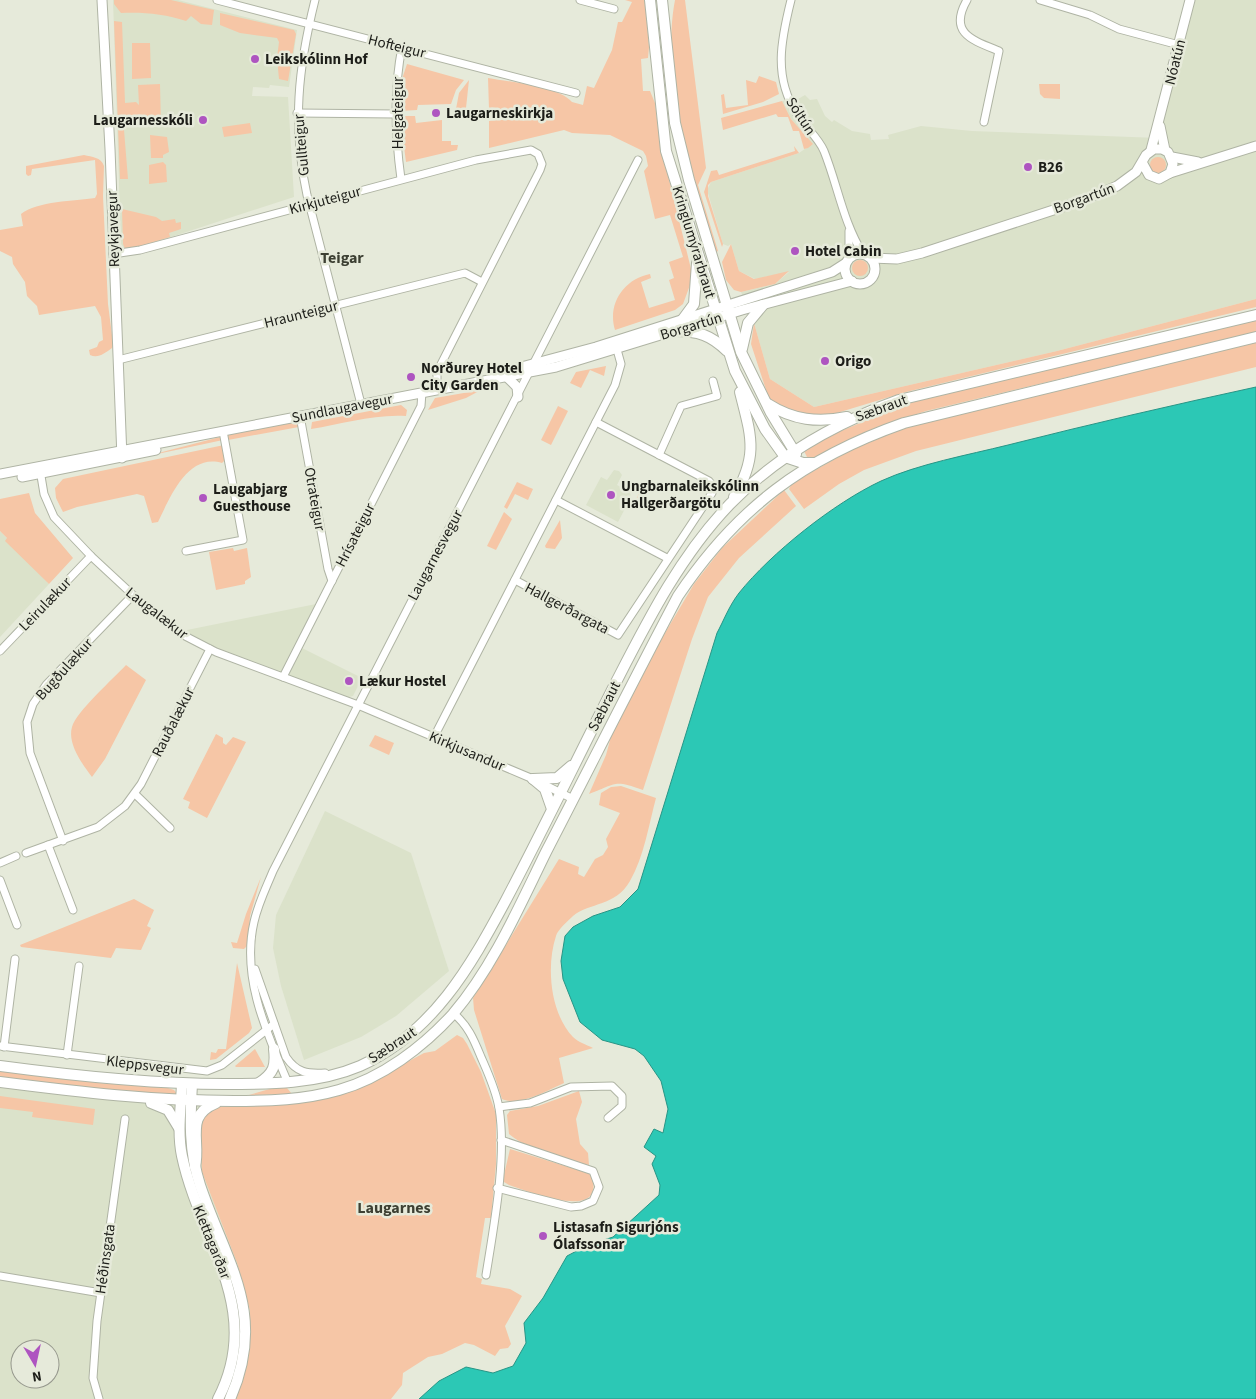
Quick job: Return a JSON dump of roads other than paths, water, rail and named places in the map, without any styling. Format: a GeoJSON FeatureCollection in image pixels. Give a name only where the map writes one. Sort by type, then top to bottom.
{"type":"FeatureCollection","features":[{"type":"Feature","properties":{"kind":"main road","name":"Kringlumýrarbraut"},"geometry":{"type":"LineString","coordinates":[[650,0],[663,132],[676,185],[697,252],[741,352],[766,402],[795,450],[796,461]]}},
{"type":"Feature","properties":{"kind":"main road","name":"Kringlumýrarbraut"},"geometry":{"type":"LineString","coordinates":[[662,0],[675,123],[688,180],[723,310],[729,352],[735,371],[765,430],[784,457]]}},
{"type":"Feature","properties":{"kind":"main road"},"geometry":{"type":"LineString","coordinates":[[676,185],[690,205],[723,310]]}},
{"type":"Feature","properties":{"kind":"main road"},"geometry":{"type":"LineString","coordinates":[[683,319],[694,304],[697,252]]}},
{"type":"Feature","properties":{"kind":"main road"},"geometry":{"type":"LineString","coordinates":[[741,352],[748,323],[763,305]]}},
{"type":"Feature","properties":{"kind":"main road","name":"Sæbraut"},"geometry":{"type":"LineString","coordinates":[[0,1066],[113,1080],[187,1084],[288,1083],[360,1066],[396,1045],[427,1020],[445,1000],[484,941],[626,663],[682,564],[729,505],[784,457],[862,413],[931,391],[1256,315]]}},
{"type":"Feature","properties":{"kind":"main road"},"geometry":{"type":"LineString","coordinates":[[675,331],[704,333],[716,340],[729,352]]}},
{"type":"Feature","properties":{"kind":"main road","name":"Sæbraut"},"geometry":{"type":"LineString","coordinates":[[0,1082],[136,1099],[221,1101],[304,1098],[339,1090],[364,1081],[417,1048],[454,1013],[488,962],[657,635],[687,583],[720,540],[750,509],[785,482],[816,463],[876,433],[938,413],[1256,337]]}},
{"type":"Feature","properties":{"kind":"main road"},"geometry":{"type":"LineString","coordinates":[[729,505],[747,470],[751,457],[752,440],[735,371]]}},
{"type":"Feature","properties":{"kind":"main road"},"geometry":{"type":"LineString","coordinates":[[766,402],[778,410],[806,420],[820,421],[862,413]]}},
{"type":"Feature","properties":{"kind":"main road"},"geometry":{"type":"LineString","coordinates":[[784,457],[796,461],[816,463]]}},
{"type":"Feature","properties":{"kind":"main road"},"geometry":{"type":"LineString","coordinates":[[785,482],[796,461]]}},
{"type":"Feature","properties":{"kind":"main road"},"geometry":{"type":"LineString","coordinates":[[533,779],[557,778],[578,758]]}},
{"type":"Feature","properties":{"kind":"main road"},"geometry":{"type":"LineString","coordinates":[[533,779],[545,789],[552,809]]}},
{"type":"Feature","properties":{"kind":"main road"},"geometry":{"type":"LineString","coordinates":[[258,1084],[269,1076],[274,1069],[274,1049]]}},
{"type":"Feature","properties":{"kind":"main road"},"geometry":{"type":"LineString","coordinates":[[288,1083],[294,1091],[304,1098]]}},
{"type":"Feature","properties":{"kind":"main road","name":"Klettagarðar"},"geometry":{"type":"LineString","coordinates":[[187,1084],[186,1101],[195,1167],[234,1268],[244,1310],[245,1333],[241,1366],[230,1399]]}},
{"type":"Feature","properties":{"kind":"main road"},"geometry":{"type":"LineString","coordinates":[[136,1099],[161,1106],[168,1110],[179,1128]]}},
{"type":"Feature","properties":{"kind":"main road","name":"Klettagarðar"},"geometry":{"type":"LineString","coordinates":[[186,1101],[179,1128],[182,1155],[192,1194],[228,1283],[233,1304],[235,1328],[231,1364],[218,1399]]}},
{"type":"Feature","properties":{"kind":"main road"},"geometry":{"type":"LineString","coordinates":[[195,1167],[198,1153],[196,1125],[198,1119],[206,1107],[221,1101]]}},
{"type":"Feature","properties":{"kind":"street","name":"Reykjavegur"},"geometry":{"type":"LineString","coordinates":[[102,0],[122,455]]}},
{"type":"Feature","properties":{"kind":"street","name":"Hofteigur"},"geometry":{"type":"LineString","coordinates":[[216,0],[576,93]]}},
{"type":"Feature","properties":{"kind":"street","name":"Gullteigur"},"geometry":{"type":"LineString","coordinates":[[315,0],[299,76],[297,113],[300,162],[309,205],[361,404]]}},
{"type":"Feature","properties":{"kind":"street"},"geometry":{"type":"LineString","coordinates":[[580,0],[614,9]]}},
{"type":"Feature","properties":{"kind":"street","name":"Sóltún"},"geometry":{"type":"LineString","coordinates":[[791,0],[780,50],[784,86],[797,114],[824,151],[848,228],[867,256]]}},
{"type":"Feature","properties":{"kind":"street"},"geometry":{"type":"LineString","coordinates":[[967,0],[960,16],[964,33],[975,41],[999,52],[984,122]]}},
{"type":"Feature","properties":{"kind":"street"},"geometry":{"type":"LineString","coordinates":[[1040,0],[1090,14],[1119,29],[1179,45]]}},
{"type":"Feature","properties":{"kind":"street","name":"Nóatún"},"geometry":{"type":"LineString","coordinates":[[1151,150],[1190,0]]}},
{"type":"Feature","properties":{"kind":"street","name":"Helgateigur"},"geometry":{"type":"LineString","coordinates":[[402,47],[398,69],[395,114],[402,179]]}},
{"type":"Feature","properties":{"kind":"street"},"geometry":{"type":"LineString","coordinates":[[297,113],[395,114]]}},
{"type":"Feature","properties":{"kind":"street","name":"Nóatún"},"geometry":{"type":"LineString","coordinates":[[1159,124],[1168,153]]}},
{"type":"Feature","properties":{"kind":"street","name":"Borgartún"},"geometry":{"type":"LineString","coordinates":[[532,367],[556,367],[683,319],[723,310],[763,305],[852,281],[864,283],[871,279],[874,273],[898,258],[940,247],[1081,201],[1128,181],[1152,177],[1161,178],[1170,173],[1256,146]]}},
{"type":"Feature","properties":{"kind":"street","name":"Kirkjuteigur"},"geometry":{"type":"LineString","coordinates":[[113,254],[132,252],[402,179],[519,151],[531,150],[538,154],[542,164],[540,170],[482,282]]}},
{"type":"Feature","properties":{"kind":"street","name":"Borgartún"},"geometry":{"type":"LineString","coordinates":[[1128,181],[1143,164],[1146,155],[1151,150],[1201,163]]}},
{"type":"Feature","properties":{"kind":"street"},"geometry":{"type":"LineString","coordinates":[[1168,153],[1173,164],[1170,173]]}},
{"type":"Feature","properties":{"kind":"street","name":"Laugarnesvegur"},"geometry":{"type":"LineString","coordinates":[[288,1083],[266,1028],[253,985],[254,924],[260,901],[273,871],[638,160]]}},
{"type":"Feature","properties":{"kind":"street"},"geometry":{"type":"LineString","coordinates":[[1143,164],[1144,170],[1152,177]]}},
{"type":"Feature","properties":{"kind":"street","name":"Sóltún"},"geometry":{"type":"LineString","coordinates":[[847,261],[848,228]]}},
{"type":"Feature","properties":{"kind":"street","name":"Borgartún"},"geometry":{"type":"LineString","coordinates":[[616,345],[675,331],[723,310],[832,272],[855,254],[898,258]]}},
{"type":"Feature","properties":{"kind":"street"},"geometry":{"type":"LineString","coordinates":[[867,256],[874,265],[874,273]]}},
{"type":"Feature","properties":{"kind":"street"},"geometry":{"type":"LineString","coordinates":[[847,261],[845,273],[852,281]]}},
{"type":"Feature","properties":{"kind":"street","name":"Hraunteigur"},"geometry":{"type":"LineString","coordinates":[[118,360],[465,273],[482,282]]}},
{"type":"Feature","properties":{"kind":"street"},"geometry":{"type":"LineString","coordinates":[[437,389],[437,372],[482,282]]}},
{"type":"Feature","properties":{"kind":"street","name":"Hallgerðargata"},"geometry":{"type":"LineString","coordinates":[[434,737],[620,373],[621,364],[616,345]]}},
{"type":"Feature","properties":{"kind":"street","name":"Sundlaugavegur"},"geometry":{"type":"LineString","coordinates":[[461,384],[507,377],[532,367]]}},
{"type":"Feature","properties":{"kind":"street","name":"Sundlaugavegur"},"geometry":{"type":"LineString","coordinates":[[0,480],[122,455],[223,431],[461,384],[532,367]]}},
{"type":"Feature","properties":{"kind":"street"},"geometry":{"type":"LineString","coordinates":[[507,377],[515,384],[518,397]]}},
{"type":"Feature","properties":{"kind":"street"},"geometry":{"type":"LineString","coordinates":[[659,455],[681,406],[717,396],[713,381]]}},
{"type":"Feature","properties":{"kind":"street","name":"Hrísateigur"},"geometry":{"type":"LineString","coordinates":[[283,677],[420,408],[422,392]]}},
{"type":"Feature","properties":{"kind":"street","name":"Otrateigur"},"geometry":{"type":"LineString","coordinates":[[300,416],[328,569],[332,581]]}},
{"type":"Feature","properties":{"kind":"street","name":"Hallgerðargata"},"geometry":{"type":"LineString","coordinates":[[515,580],[618,635],[713,488],[709,482],[596,422]]}},
{"type":"Feature","properties":{"kind":"street"},"geometry":{"type":"LineString","coordinates":[[186,551],[243,540],[223,431]]}},
{"type":"Feature","properties":{"kind":"street","name":"Sundlaugavegur"},"geometry":{"type":"LineString","coordinates":[[0,474],[40,471]]}},
{"type":"Feature","properties":{"kind":"street","name":"Laugalækur"},"geometry":{"type":"LineString","coordinates":[[40,471],[44,494],[54,517],[91,556],[166,624],[210,649],[358,705]]}},
{"type":"Feature","properties":{"kind":"street"},"geometry":{"type":"LineString","coordinates":[[556,500],[667,558]]}},
{"type":"Feature","properties":{"kind":"street","name":"Leirulækur"},"geometry":{"type":"LineString","coordinates":[[0,651],[91,556]]}},
{"type":"Feature","properties":{"kind":"street","name":"Bugðulækur"},"geometry":{"type":"LineString","coordinates":[[63,841],[30,753],[27,722],[33,704],[46,685],[133,595]]}},
{"type":"Feature","properties":{"kind":"street","name":"Rauðalækur"},"geometry":{"type":"LineString","coordinates":[[26,852],[63,841],[98,827],[125,806],[135,794],[210,649]]}},
{"type":"Feature","properties":{"kind":"street","name":"Kirkjusandur"},"geometry":{"type":"LineString","coordinates":[[358,705],[533,779],[569,797],[572,802]]}},
{"type":"Feature","properties":{"kind":"street"},"geometry":{"type":"LineString","coordinates":[[135,794],[170,828]]}},
{"type":"Feature","properties":{"kind":"street"},"geometry":{"type":"LineString","coordinates":[[48,845],[73,910]]}},
{"type":"Feature","properties":{"kind":"street"},"geometry":{"type":"LineString","coordinates":[[0,863],[16,856]]}},
{"type":"Feature","properties":{"kind":"street"},"geometry":{"type":"LineString","coordinates":[[0,880],[17,925]]}},
{"type":"Feature","properties":{"kind":"street","name":"Laugarnesvegur"},"geometry":{"type":"LineString","coordinates":[[252,958],[286,1057],[296,1070],[312,1074],[338,1072]]}},
{"type":"Feature","properties":{"kind":"street"},"geometry":{"type":"LineString","coordinates":[[2,1046],[14,960]]}},
{"type":"Feature","properties":{"kind":"street"},"geometry":{"type":"LineString","coordinates":[[67,1055],[79,966]]}},
{"type":"Feature","properties":{"kind":"street"},"geometry":{"type":"LineString","coordinates":[[454,1013],[463,1021],[472,1036],[499,1107],[501,1140],[486,1275]]}},
{"type":"Feature","properties":{"kind":"street","name":"Kleppsvegur"},"geometry":{"type":"LineString","coordinates":[[2,1046],[207,1071],[222,1065],[266,1028],[274,1024]]}},
{"type":"Feature","properties":{"kind":"street"},"geometry":{"type":"LineString","coordinates":[[499,1107],[530,1103],[571,1087],[612,1086],[619,1092],[623,1100],[619,1110],[608,1118]]}},
{"type":"Feature","properties":{"kind":"street","name":"Héðinsgata"},"geometry":{"type":"LineString","coordinates":[[99,1399],[93,1378],[101,1293],[125,1119]]}},
{"type":"Feature","properties":{"kind":"street"},"geometry":{"type":"LineString","coordinates":[[497,1188],[571,1207],[581,1206],[593,1201],[598,1187],[596,1176],[587,1168],[542,1155],[501,1140]]}},
{"type":"Feature","properties":{"kind":"street"},"geometry":{"type":"LineString","coordinates":[[0,1276],[101,1293]]}},
{"type":"Feature","properties":{"kind":"water"},"geometry":{"type":"Polygon","coordinates":[[[1256,387],[1256,1399],[419,1399],[439,1381],[466,1367],[493,1373],[513,1366],[526,1343],[524,1323],[543,1298],[567,1256],[588,1245],[613,1237],[659,1195],[660,1185],[652,1164],[656,1156],[644,1147],[654,1129],[663,1133],[668,1109],[661,1081],[644,1056],[635,1049],[602,1040],[580,1022],[563,979],[561,961],[565,936],[573,927],[593,916],[620,907],[638,889],[717,633],[729,608],[739,593],[768,562],[804,530],[843,502],[895,475],[960,456],[1256,387]]]}},
{"type":"Feature","properties":{"kind":"place","name":"Leikskólinn Hof"},"geometry":{"type":"Point","coordinates":[255,59]}},
{"type":"Feature","properties":{"kind":"place","name":"Laugarneskirkja"},"geometry":{"type":"Point","coordinates":[436,113]}},
{"type":"Feature","properties":{"kind":"place","name":"Laugarnesskóli"},"geometry":{"type":"Point","coordinates":[203,120]}},
{"type":"Feature","properties":{"kind":"place","name":"B26"},"geometry":{"type":"Point","coordinates":[1028,167]}},
{"type":"Feature","properties":{"kind":"place","name":"Hotel Cabin"},"geometry":{"type":"Point","coordinates":[795,251]}},
{"type":"Feature","properties":{"kind":"place","name":"Origo"},"geometry":{"type":"Point","coordinates":[825,361]}},
{"type":"Feature","properties":{"kind":"place","name":"Norðurey Hotel City Garden"},"geometry":{"type":"Point","coordinates":[411,377]}},
{"type":"Feature","properties":{"kind":"place","name":"Ungbarnaleikskólinn Hallgerðargötu"},"geometry":{"type":"Point","coordinates":[611,495]}},
{"type":"Feature","properties":{"kind":"place","name":"Laugabjarg Guesthouse"},"geometry":{"type":"Point","coordinates":[203,498]}},
{"type":"Feature","properties":{"kind":"place","name":"Lækur Hostel"},"geometry":{"type":"Point","coordinates":[349,681]}},
{"type":"Feature","properties":{"kind":"place","name":"Listasafn Sigurjóns Ólafssonar"},"geometry":{"type":"Point","coordinates":[543,1236]}},
{"type":"Feature","properties":{"kind":"district","name":"Teigar"},"geometry":{"type":"Point","coordinates":[342,257]}},
{"type":"Feature","properties":{"kind":"district","name":"Laugarnes"},"geometry":{"type":"Point","coordinates":[394,1207]}}]}
